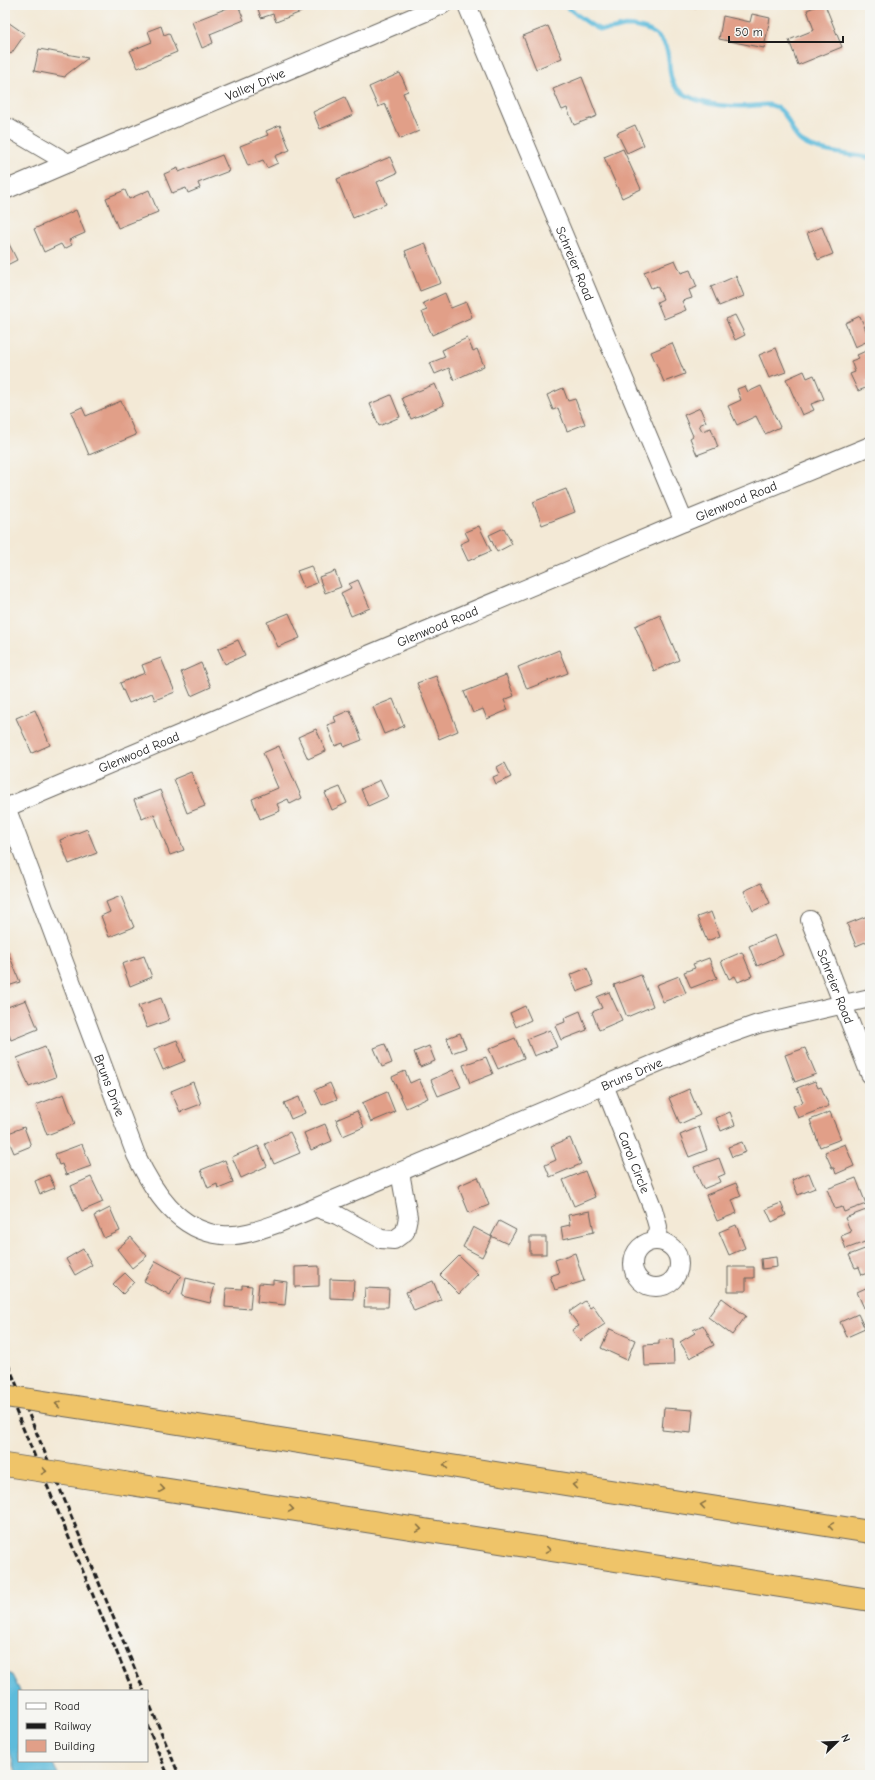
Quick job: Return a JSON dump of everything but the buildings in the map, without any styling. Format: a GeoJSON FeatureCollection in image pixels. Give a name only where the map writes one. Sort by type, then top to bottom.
{"type":"FeatureCollection","features":[{"type":"Feature","properties":{"kind":"highway"},"geometry":{"type":"LineString","coordinates":[[5,1396],[870,1532]]}},
{"type":"Feature","properties":{"kind":"highway"},"geometry":{"type":"LineString","coordinates":[[5,1465],[870,1600]]}},
{"type":"Feature","properties":{"kind":"street","name":"Valley Drive"},"geometry":{"type":"LineString","coordinates":[[5,190],[442,5]]}},
{"type":"Feature","properties":{"kind":"street","name":"Schreier Road"},"geometry":{"type":"LineString","coordinates":[[467,5],[684,522]]}},
{"type":"Feature","properties":{"kind":"street"},"geometry":{"type":"LineString","coordinates":[[5,126],[68,163]]}},
{"type":"Feature","properties":{"kind":"street","name":"Glenwood Road"},"geometry":{"type":"LineString","coordinates":[[5,808],[684,522],[870,446]]}},
{"type":"Feature","properties":{"kind":"street","name":"Bruns Drive"},"geometry":{"type":"LineString","coordinates":[[5,808],[136,1155],[158,1196],[183,1220],[205,1232],[223,1235],[257,1230],[316,1208],[704,1043],[758,1024],[870,998]]}},
{"type":"Feature","properties":{"kind":"street","name":"Schreier Road"},"geometry":{"type":"LineString","coordinates":[[810,920],[870,1074]]}},
{"type":"Feature","properties":{"kind":"street","name":"Carol Circle"},"geometry":{"type":"LineString","coordinates":[[604,1085],[653,1209],[658,1227],[656,1240]]}},
{"type":"Feature","properties":{"kind":"street"},"geometry":{"type":"LineString","coordinates":[[316,1208],[337,1215],[382,1239],[394,1240],[405,1232],[408,1217],[400,1172]]}},
{"type":"Feature","properties":{"kind":"water"},"geometry":{"type":"Polygon","coordinates":[[[5,1672],[12,1675],[20,1690],[18,1690],[18,1762],[52,1762],[58,1775],[17,1775],[5,1736],[5,1672]]]}},
{"type":"Feature","properties":{"kind":"waterway"},"geometry":{"type":"LineString","coordinates":[[564,5],[586,22],[602,30],[626,26],[650,31],[665,45],[668,53],[671,77],[674,84],[686,95],[712,104],[739,106],[770,105],[777,107],[786,116],[797,138],[809,146],[826,151],[870,158]]}},
{"type":"Feature","properties":{"kind":"railway"},"geometry":{"type":"LineString","coordinates":[[5,1357],[144,1690]]}},
{"type":"Feature","properties":{"kind":"railway"},"geometry":{"type":"LineString","coordinates":[[5,1385],[133,1690]]}},
{"type":"Feature","properties":{"kind":"railway"},"geometry":{"type":"LineString","coordinates":[[148,1700],[179,1775]]}},
{"type":"Feature","properties":{"kind":"railway"},"geometry":{"type":"LineString","coordinates":[[148,1727],[168,1775]]}}]}
